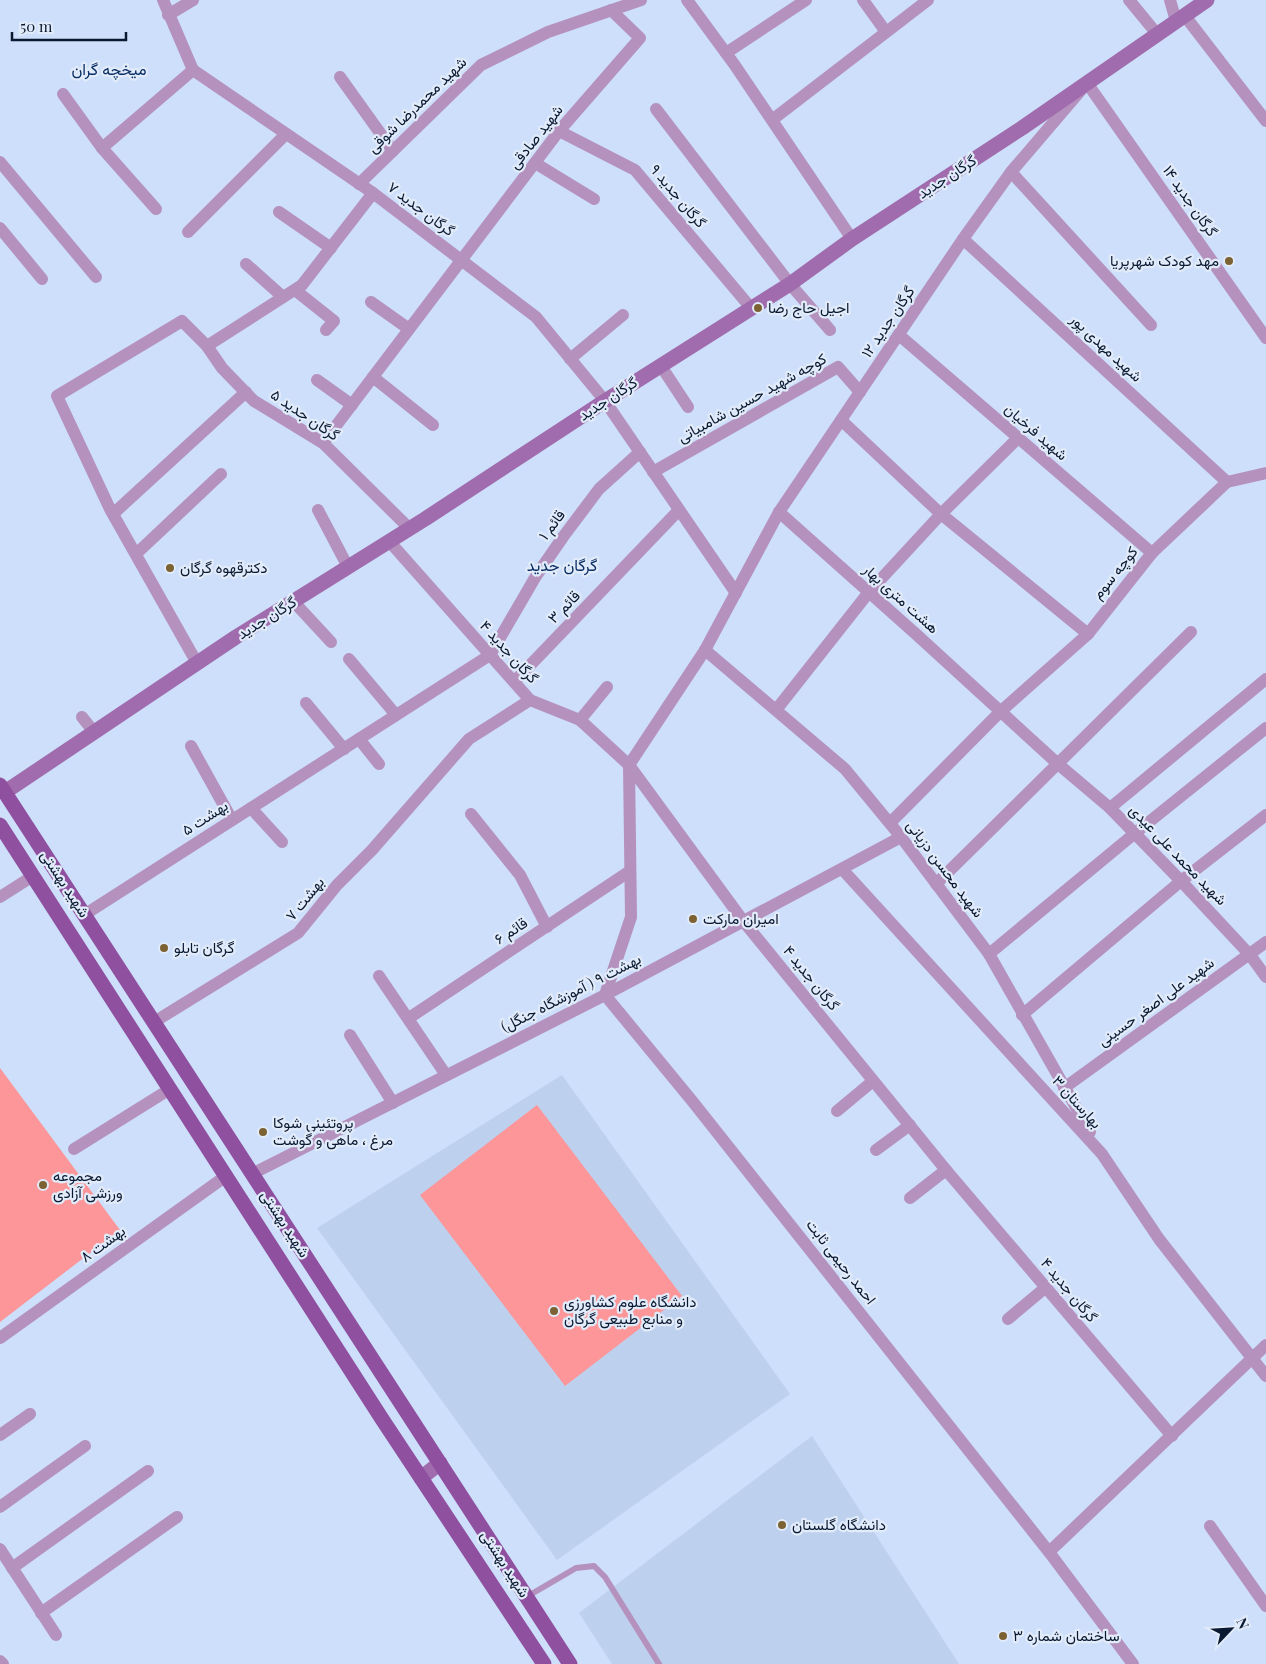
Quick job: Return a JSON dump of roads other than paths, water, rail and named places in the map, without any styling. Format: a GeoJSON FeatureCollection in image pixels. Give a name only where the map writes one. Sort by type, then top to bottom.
{"type":"FeatureCollection","features":[{"type":"Feature","properties":{"kind":"main road","name":"گرگان جدید"},"geometry":{"type":"LineString","coordinates":[[2,788],[94,732],[293,601],[790,284],[852,239],[1022,128],[1207,0]]}},
{"type":"Feature","properties":{"kind":"main road","name":"شهید بهشتی"},"geometry":{"type":"LineString","coordinates":[[2,788],[570,1664]]}},
{"type":"Feature","properties":{"kind":"main road","name":"شهید بهشتی"},"geometry":{"type":"LineString","coordinates":[[0,825],[421,1478],[544,1664]]}},
{"type":"Feature","properties":{"kind":"main road"},"geometry":{"type":"LineString","coordinates":[[421,1478],[440,1463]]}},
{"type":"Feature","properties":{"kind":"street"},"geometry":{"type":"LineString","coordinates":[[102,148],[193,70],[162,0]]}},
{"type":"Feature","properties":{"kind":"street"},"geometry":{"type":"LineString","coordinates":[[168,15],[193,0]]}},
{"type":"Feature","properties":{"kind":"street","name":"شهید محمدرضا شوقی"},"geometry":{"type":"LineString","coordinates":[[359,184],[481,65],[548,32],[639,0]]}},
{"type":"Feature","properties":{"kind":"street"},"geometry":{"type":"LineString","coordinates":[[687,0],[726,53],[852,239]]}},
{"type":"Feature","properties":{"kind":"street"},"geometry":{"type":"LineString","coordinates":[[726,53],[806,0]]}},
{"type":"Feature","properties":{"kind":"street"},"geometry":{"type":"LineString","coordinates":[[863,0],[886,32]]}},
{"type":"Feature","properties":{"kind":"street"},"geometry":{"type":"LineString","coordinates":[[772,120],[928,0]]}},
{"type":"Feature","properties":{"kind":"street"},"geometry":{"type":"LineString","coordinates":[[1129,0],[1157,34]]}},
{"type":"Feature","properties":{"kind":"street"},"geometry":{"type":"LineString","coordinates":[[1170,0],[1180,18],[1266,122]]}},
{"type":"Feature","properties":{"kind":"street","name":"شهید صادقی"},"geometry":{"type":"LineString","coordinates":[[323,443],[535,163],[640,38],[611,10]]}},
{"type":"Feature","properties":{"kind":"street","name":"گرگان جدید ۷"},"geometry":{"type":"LineString","coordinates":[[193,70],[373,193],[536,317],[605,401],[736,593]]}},
{"type":"Feature","properties":{"kind":"street"},"geometry":{"type":"LineString","coordinates":[[340,77],[392,151]]}},
{"type":"Feature","properties":{"kind":"street","name":"گرگان جدید ۱۲"},"geometry":{"type":"LineString","coordinates":[[629,765],[705,650],[780,512],[860,392],[963,239],[1011,172],[1087,82]]}},
{"type":"Feature","properties":{"kind":"street","name":"گرگان جدید ۱۴"},"geometry":{"type":"LineString","coordinates":[[1087,82],[1266,338]]}},
{"type":"Feature","properties":{"kind":"street"},"geometry":{"type":"LineString","coordinates":[[63,94],[102,148],[156,209]]}},
{"type":"Feature","properties":{"kind":"street"},"geometry":{"type":"LineString","coordinates":[[656,109],[790,284],[830,330]]}},
{"type":"Feature","properties":{"kind":"street","name":"گرگان جدید ۹"},"geometry":{"type":"LineString","coordinates":[[560,132],[635,170],[751,308]]}},
{"type":"Feature","properties":{"kind":"street"},"geometry":{"type":"LineString","coordinates":[[188,232],[286,134]]}},
{"type":"Feature","properties":{"kind":"street"},"geometry":{"type":"LineString","coordinates":[[0,162],[96,277]]}},
{"type":"Feature","properties":{"kind":"street"},"geometry":{"type":"LineString","coordinates":[[535,163],[594,199]]}},
{"type":"Feature","properties":{"kind":"street"},"geometry":{"type":"LineString","coordinates":[[1011,172],[1151,325]]}},
{"type":"Feature","properties":{"kind":"street"},"geometry":{"type":"LineString","coordinates":[[207,346],[302,285],[373,193]]}},
{"type":"Feature","properties":{"kind":"street"},"geometry":{"type":"LineString","coordinates":[[280,212],[330,248]]}},
{"type":"Feature","properties":{"kind":"street"},"geometry":{"type":"LineString","coordinates":[[0,228],[42,279]]}},
{"type":"Feature","properties":{"kind":"street","name":"شهید مهدی پور"},"geometry":{"type":"LineString","coordinates":[[963,239],[1226,482]]}},
{"type":"Feature","properties":{"kind":"street"},"geometry":{"type":"LineString","coordinates":[[246,264],[283,297]]}},
{"type":"Feature","properties":{"kind":"street"},"geometry":{"type":"LineString","coordinates":[[295,290],[334,321],[326,330]]}},
{"type":"Feature","properties":{"kind":"street"},"geometry":{"type":"LineString","coordinates":[[371,302],[409,329]]}},
{"type":"Feature","properties":{"kind":"street"},"geometry":{"type":"LineString","coordinates":[[570,359],[623,315]]}},
{"type":"Feature","properties":{"kind":"street","name":"گرگان جدید ۵"},"geometry":{"type":"LineString","coordinates":[[112,512],[58,396],[182,321],[207,346],[222,368],[254,400],[323,443],[410,528]]}},
{"type":"Feature","properties":{"kind":"street","name":"شهید فرخیان"},"geometry":{"type":"LineString","coordinates":[[899,335],[1152,553]]}},
{"type":"Feature","properties":{"kind":"street"},"geometry":{"type":"LineString","coordinates":[[661,366],[688,407]]}},
{"type":"Feature","properties":{"kind":"street","name":"کوچه شهید حسین شامبیاتی"},"geometry":{"type":"LineString","coordinates":[[653,472],[838,367],[860,392]]}},
{"type":"Feature","properties":{"kind":"street"},"geometry":{"type":"LineString","coordinates":[[373,377],[433,425]]}},
{"type":"Feature","properties":{"kind":"street"},"geometry":{"type":"LineString","coordinates":[[317,380],[352,405]]}},
{"type":"Feature","properties":{"kind":"street"},"geometry":{"type":"LineString","coordinates":[[198,663],[112,512],[246,392]]}},
{"type":"Feature","properties":{"kind":"street"},"geometry":{"type":"LineString","coordinates":[[842,420],[941,514],[1088,634]]}},
{"type":"Feature","properties":{"kind":"street"},"geometry":{"type":"LineString","coordinates":[[776,710],[868,592],[941,514],[1018,438]]}},
{"type":"Feature","properties":{"kind":"street","name":"۱ قائم"},"geometry":{"type":"LineString","coordinates":[[490,655],[536,576],[563,537],[600,489],[640,452]]}},
{"type":"Feature","properties":{"kind":"street"},"geometry":{"type":"LineString","coordinates":[[1226,482],[1266,473]]}},
{"type":"Feature","properties":{"kind":"street"},"geometry":{"type":"LineString","coordinates":[[136,554],[221,474]]}},
{"type":"Feature","properties":{"kind":"street","name":"کوچه سوم"},"geometry":{"type":"LineString","coordinates":[[890,823],[1000,712],[1088,634],[1152,553],[1226,482]]}},
{"type":"Feature","properties":{"kind":"street"},"geometry":{"type":"LineString","coordinates":[[318,510],[348,567]]}},
{"type":"Feature","properties":{"kind":"street","name":"۳ قائم"},"geometry":{"type":"LineString","coordinates":[[514,682],[679,510]]}},
{"type":"Feature","properties":{"kind":"street","name":"هشت متری بهار"},"geometry":{"type":"LineString","coordinates":[[780,512],[1058,764]]}},
{"type":"Feature","properties":{"kind":"street","name":"گرگان جدید ۴"},"geometry":{"type":"LineString","coordinates":[[389,541],[530,700],[580,720],[629,765],[744,922],[946,1170],[1172,1436]]}},
{"type":"Feature","properties":{"kind":"street"},"geometry":{"type":"LineString","coordinates":[[293,601],[331,642]]}},
{"type":"Feature","properties":{"kind":"street"},"geometry":{"type":"LineString","coordinates":[[936,884],[1191,632]]}},
{"type":"Feature","properties":{"kind":"street","name":"شهید محسن دزیانی"},"geometry":{"type":"LineString","coordinates":[[705,650],[845,769],[902,837],[988,954],[1102,1154]]}},
{"type":"Feature","properties":{"kind":"street","name":"بهشت ۵"},"geometry":{"type":"LineString","coordinates":[[84,914],[490,655]]}},
{"type":"Feature","properties":{"kind":"street"},"geometry":{"type":"LineString","coordinates":[[349,659],[396,715]]}},
{"type":"Feature","properties":{"kind":"street"},"geometry":{"type":"LineString","coordinates":[[1110,808],[1266,679]]}},
{"type":"Feature","properties":{"kind":"street"},"geometry":{"type":"LineString","coordinates":[[580,720],[607,687]]}},
{"type":"Feature","properties":{"kind":"street","name":"بهشت ۷"},"geometry":{"type":"LineString","coordinates":[[154,1022],[298,934],[337,885],[372,850],[469,739],[530,700]]}},
{"type":"Feature","properties":{"kind":"street"},"geometry":{"type":"LineString","coordinates":[[306,703],[344,749]]}},
{"type":"Feature","properties":{"kind":"street"},"geometry":{"type":"LineString","coordinates":[[82,717],[94,732]]}},
{"type":"Feature","properties":{"kind":"street"},"geometry":{"type":"LineString","coordinates":[[988,954],[1266,728]]}},
{"type":"Feature","properties":{"kind":"street"},"geometry":{"type":"LineString","coordinates":[[359,739],[379,764]]}},
{"type":"Feature","properties":{"kind":"street"},"geometry":{"type":"LineString","coordinates":[[191,746],[232,820]]}},
{"type":"Feature","properties":{"kind":"street","name":"شهید محمد علی عیدی"},"geometry":{"type":"LineString","coordinates":[[1058,764],[1110,808],[1250,955],[1266,977]]}},
{"type":"Feature","properties":{"kind":"street"},"geometry":{"type":"LineString","coordinates":[[605,994],[631,917],[629,765]]}},
{"type":"Feature","properties":{"kind":"street"},"geometry":{"type":"LineString","coordinates":[[251,808],[282,842]]}},
{"type":"Feature","properties":{"kind":"street"},"geometry":{"type":"LineString","coordinates":[[471,814],[520,875],[547,927]]}},
{"type":"Feature","properties":{"kind":"street"},"geometry":{"type":"LineString","coordinates":[[1022,1016],[1181,881],[1266,815]]}},
{"type":"Feature","properties":{"kind":"street","name":"بهشت ۹ ( آموزشگاه جنگل)"},"geometry":{"type":"LineString","coordinates":[[252,1174],[744,922],[902,837]]}},
{"type":"Feature","properties":{"kind":"street","name":"بهارستان ۳"},"geometry":{"type":"LineString","coordinates":[[842,868],[1102,1154],[1159,1239],[1266,1376]]}},
{"type":"Feature","properties":{"kind":"street","name":"قائم ۶"},"geometry":{"type":"LineString","coordinates":[[409,1018],[630,871]]}},
{"type":"Feature","properties":{"kind":"street"},"geometry":{"type":"LineString","coordinates":[[0,897],[33,876]]}},
{"type":"Feature","properties":{"kind":"street","name":"شهید علی اصغر حسینی"},"geometry":{"type":"LineString","coordinates":[[1064,1088],[1266,942]]}},
{"type":"Feature","properties":{"kind":"street"},"geometry":{"type":"LineString","coordinates":[[379,976],[446,1075]]}},
{"type":"Feature","properties":{"kind":"street","name":"احمد رحیمی ثابت"},"geometry":{"type":"LineString","coordinates":[[605,994],[1049,1552],[1133,1664]]}},
{"type":"Feature","properties":{"kind":"street"},"geometry":{"type":"LineString","coordinates":[[350,1035],[393,1103]]}},
{"type":"Feature","properties":{"kind":"street"},"geometry":{"type":"LineString","coordinates":[[837,1111],[873,1081]]}},
{"type":"Feature","properties":{"kind":"street"},"geometry":{"type":"LineString","coordinates":[[74,1149],[170,1089]]}},
{"type":"Feature","properties":{"kind":"street"},"geometry":{"type":"LineString","coordinates":[[876,1150],[910,1125]]}},
{"type":"Feature","properties":{"kind":"street"},"geometry":{"type":"LineString","coordinates":[[910,1198],[946,1170]]}},
{"type":"Feature","properties":{"kind":"street","name":"۸ بهشت"},"geometry":{"type":"LineString","coordinates":[[0,1338],[226,1176]]}},
{"type":"Feature","properties":{"kind":"street"},"geometry":{"type":"LineString","coordinates":[[1008,1318],[1046,1288]]}},
{"type":"Feature","properties":{"kind":"street"},"geometry":{"type":"LineString","coordinates":[[1049,1552],[1266,1345]]}},
{"type":"Feature","properties":{"kind":"street"},"geometry":{"type":"LineString","coordinates":[[0,1435],[30,1414]]}},
{"type":"Feature","properties":{"kind":"street"},"geometry":{"type":"LineString","coordinates":[[0,1507],[85,1446]]}},
{"type":"Feature","properties":{"kind":"street"},"geometry":{"type":"LineString","coordinates":[[12,1568],[148,1471]]}},
{"type":"Feature","properties":{"kind":"street"},"geometry":{"type":"LineString","coordinates":[[41,1613],[177,1517]]}},
{"type":"Feature","properties":{"kind":"street"},"geometry":{"type":"LineString","coordinates":[[1210,1526],[1265,1601]]}},
{"type":"Feature","properties":{"kind":"street"},"geometry":{"type":"LineString","coordinates":[[0,1549],[56,1635]]}},
{"type":"Feature","properties":{"kind":"street"},"geometry":{"type":"LineString","coordinates":[[0,1660],[3,1664]]}},
{"type":"Feature","properties":{"kind":"lane"},"geometry":{"type":"LineString","coordinates":[[526,1597],[576,1568],[594,1566],[605,1577],[658,1664]]}},
{"type":"Feature","properties":{"kind":"place","name":"مهد کودک شهرپریا"},"geometry":{"type":"Point","coordinates":[1229,261]}},
{"type":"Feature","properties":{"kind":"place","name":"اجیل حاج رضا"},"geometry":{"type":"Point","coordinates":[758,308]}},
{"type":"Feature","properties":{"kind":"place","name":"دکترقهوه گرگان"},"geometry":{"type":"Point","coordinates":[170,568]}},
{"type":"Feature","properties":{"kind":"place","name":"امیران مارکت"},"geometry":{"type":"Point","coordinates":[693,919]}},
{"type":"Feature","properties":{"kind":"place","name":"گرگان تابلو"},"geometry":{"type":"Point","coordinates":[164,948]}},
{"type":"Feature","properties":{"kind":"place","name":"پروتئینی شوکا مرغ‌ ، ماهی و گوشت"},"geometry":{"type":"Point","coordinates":[263,1132]}},
{"type":"Feature","properties":{"kind":"place","name":"مجموعه ورزشی آزادی"},"geometry":{"type":"Point","coordinates":[43,1185]}},
{"type":"Feature","properties":{"kind":"place","name":"دانشگاه علوم کشاورزی و منابع طبیعی گرگان"},"geometry":{"type":"Point","coordinates":[554,1311]}},
{"type":"Feature","properties":{"kind":"place","name":"دانشگاه گلستان"},"geometry":{"type":"Point","coordinates":[782,1525]}},
{"type":"Feature","properties":{"kind":"place","name":"ساختمان شماره ۳"},"geometry":{"type":"Point","coordinates":[1003,1636]}},
{"type":"Feature","properties":{"kind":"district","name":"میخچه گران"},"geometry":{"type":"Point","coordinates":[109,69]}},
{"type":"Feature","properties":{"kind":"district","name":"گرگان جدید"},"geometry":{"type":"Point","coordinates":[562,565]}}]}
